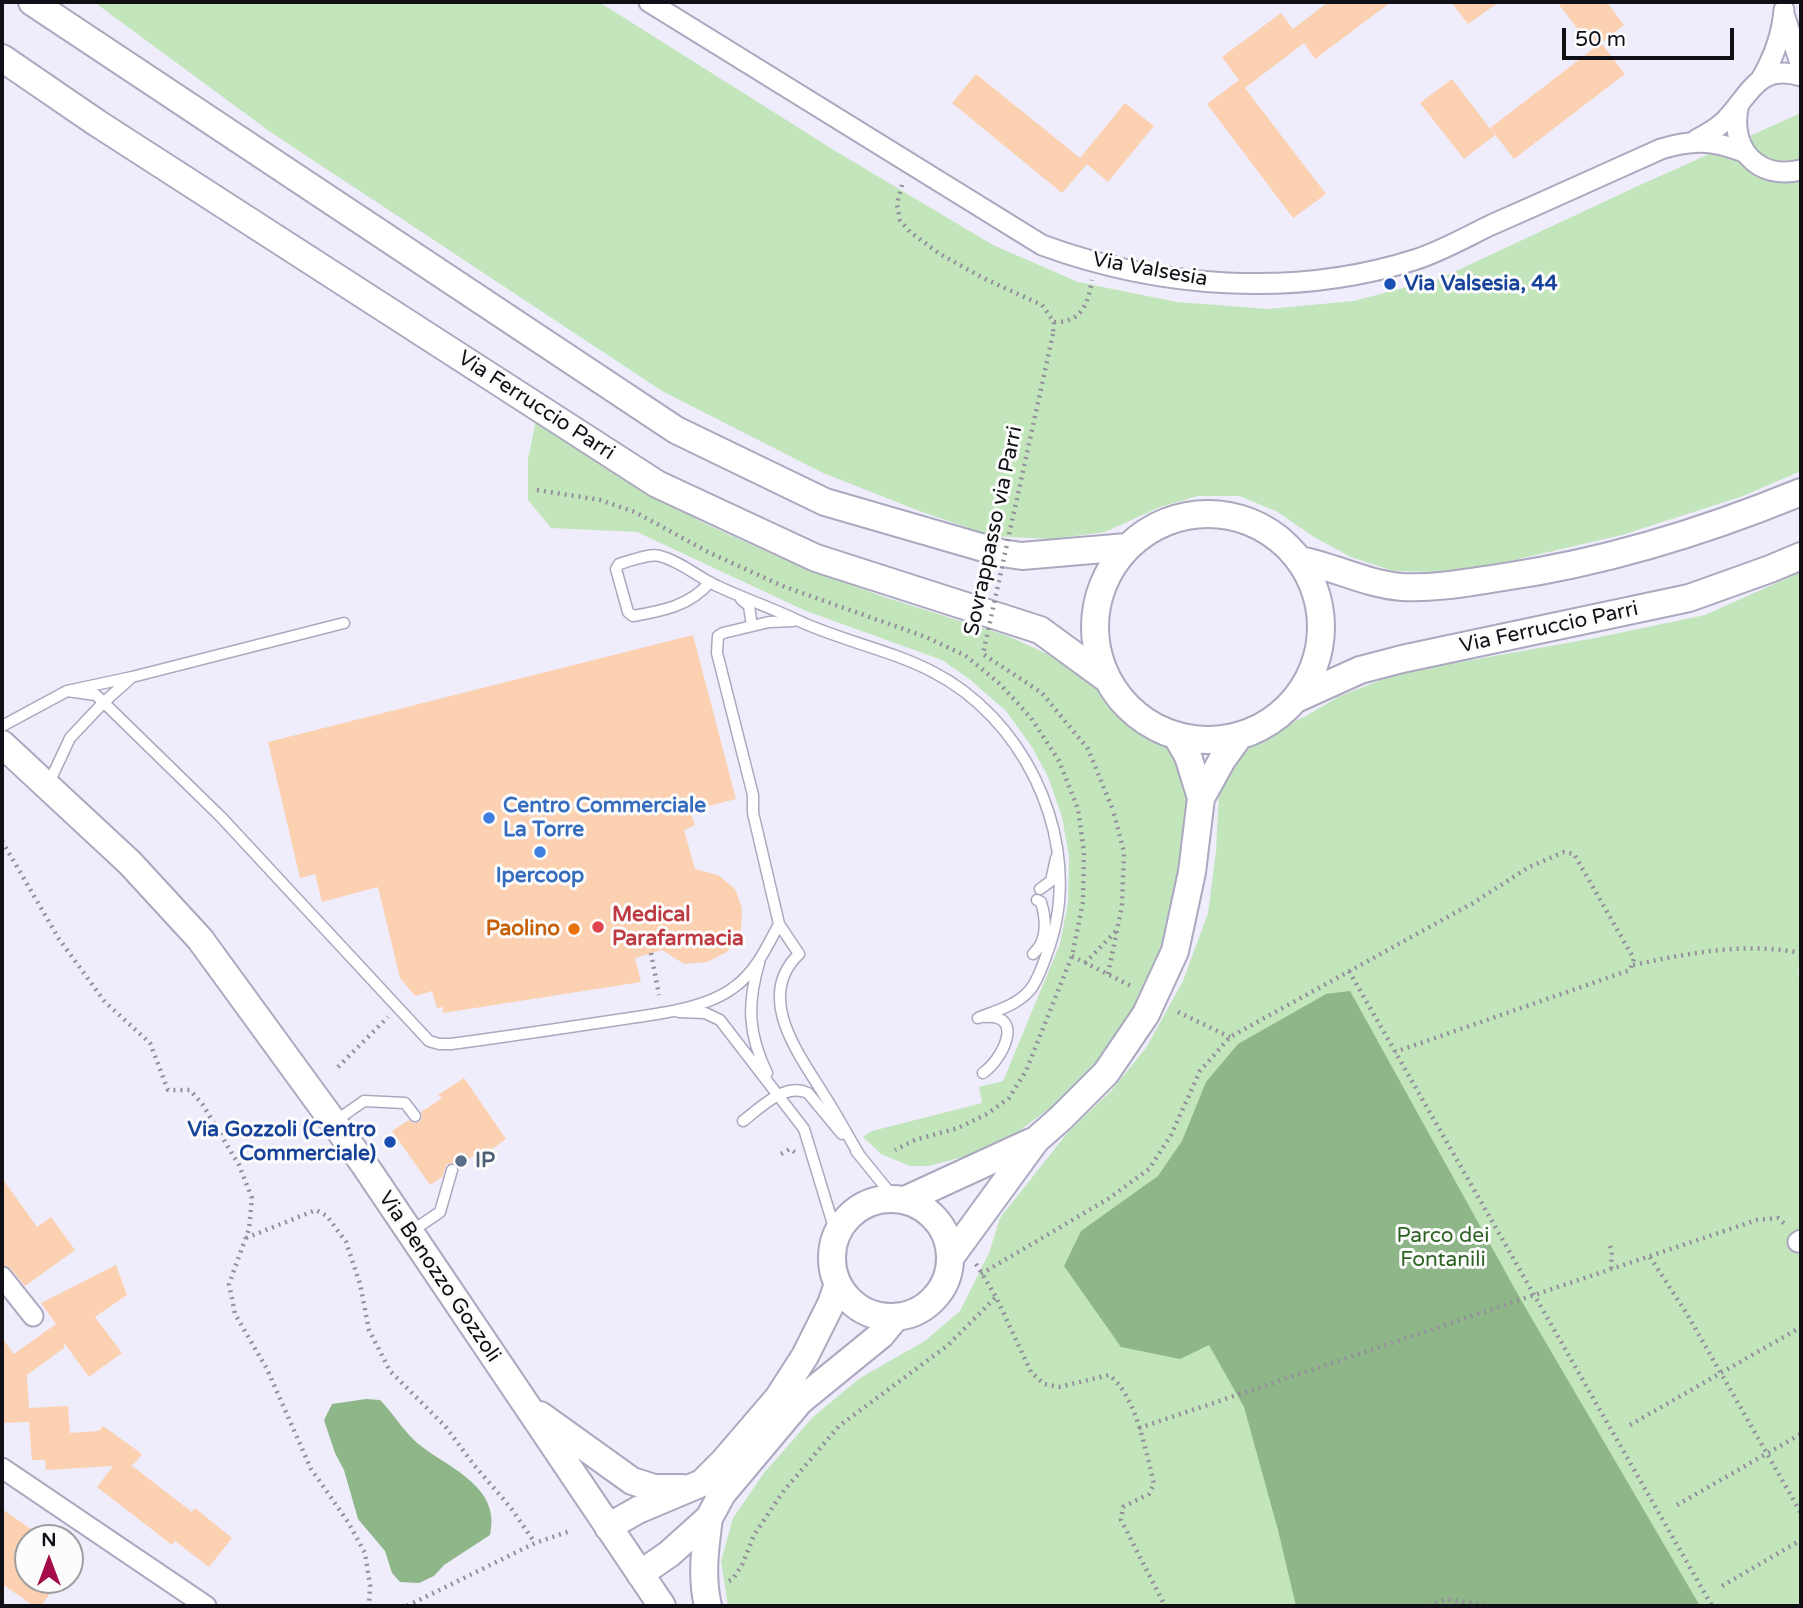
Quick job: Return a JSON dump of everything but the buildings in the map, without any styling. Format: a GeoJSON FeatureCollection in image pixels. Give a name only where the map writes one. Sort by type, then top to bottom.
{"type":"FeatureCollection","features":[{"type":"Feature","properties":{"kind":"main road"},"geometry":{"type":"LineString","coordinates":[[32,2],[689,436],[825,502],[1001,553],[1022,556],[1128,547]]}},
{"type":"Feature","properties":{"kind":"main road"},"geometry":{"type":"LineString","coordinates":[[38,2],[62,21]]}},
{"type":"Feature","properties":{"kind":"main road","name":"Via Ferruccio Parri"},"geometry":{"type":"LineString","coordinates":[[2,58],[97,123],[657,484],[817,558],[1040,630],[1107,679],[1132,711],[1155,727],[1176,735],[1209,740],[1240,736],[1276,718],[1296,699],[1316,662],[1322,631],[1318,599],[1308,572],[1300,559],[1281,540],[1258,524],[1245,519],[1203,513],[1175,518],[1149,529],[1128,547],[1107,576],[1096,609],[1094,630],[1097,651],[1107,679]]}},
{"type":"Feature","properties":{"kind":"main road"},"geometry":{"type":"LineString","coordinates":[[2,69],[97,123]]}},
{"type":"Feature","properties":{"kind":"main road","name":"Via Ferruccio Parri"},"geometry":{"type":"LineString","coordinates":[[1300,559],[1383,585],[1424,587],[1473,582],[1559,568],[1644,547],[1728,521],[1801,492]]}},
{"type":"Feature","properties":{"kind":"main road","name":"Via Ferruccio Parri"},"geometry":{"type":"LineString","coordinates":[[1296,699],[1360,670],[1689,598],[1801,556]]}},
{"type":"Feature","properties":{"kind":"main road"},"geometry":{"type":"LineString","coordinates":[[1176,735],[1188,756],[1201,798]]}},
{"type":"Feature","properties":{"kind":"main road"},"geometry":{"type":"LineString","coordinates":[[950,1258],[1035,1140],[1106,1073],[1146,1014],[1175,951],[1192,872],[1201,798],[1222,760],[1240,736]]}},
{"type":"Feature","properties":{"kind":"main road","name":"Via Benozzo Gozzoli"},"geometry":{"type":"LineString","coordinates":[[2,744],[130,863],[200,939],[333,1122],[662,1606]]}},
{"type":"Feature","properties":{"kind":"main road"},"geometry":{"type":"LineString","coordinates":[[900,1199],[923,1208],[939,1223],[948,1243],[950,1258],[945,1283],[932,1301],[913,1312],[884,1317],[863,1310],[846,1297],[838,1284],[831,1263],[832,1249],[836,1234],[844,1222],[860,1207],[873,1201],[900,1199],[955,1179],[1035,1140]]}},
{"type":"Feature","properties":{"kind":"main road"},"geometry":{"type":"LineString","coordinates":[[608,1527],[638,1510],[702,1483],[724,1461],[778,1398],[806,1356],[838,1284]]}},
{"type":"Feature","properties":{"kind":"main road"},"geometry":{"type":"LineString","coordinates":[[640,1574],[669,1554],[709,1518],[722,1494],[800,1401],[881,1335],[896,1317]]}},
{"type":"Feature","properties":{"kind":"main road"},"geometry":{"type":"LineString","coordinates":[[525,1404],[632,1481],[654,1488],[691,1488]]}},
{"type":"Feature","properties":{"kind":"main road"},"geometry":{"type":"LineString","coordinates":[[708,1606],[704,1589],[704,1555],[709,1518]]}},
{"type":"Feature","properties":{"kind":"street","name":"Via Valsesia"},"geometry":{"type":"LineString","coordinates":[[649,2],[1042,245],[1074,257],[1190,281],[1294,283],[1338,278],[1415,260],[1661,149],[1696,140],[1730,116],[1748,89],[1761,79],[1773,58],[1783,25],[1784,6]]}},
{"type":"Feature","properties":{"kind":"street","name":"Via Valsesia"},"geometry":{"type":"LineString","coordinates":[[1784,6],[1801,66]]}},
{"type":"Feature","properties":{"kind":"street"},"geometry":{"type":"LineString","coordinates":[[1761,79],[1776,74],[1801,76]]}},
{"type":"Feature","properties":{"kind":"street"},"geometry":{"type":"LineString","coordinates":[[1739,103],[1735,120],[1737,136],[1744,152]]}},
{"type":"Feature","properties":{"kind":"street","name":"Via Valsesia"},"geometry":{"type":"LineString","coordinates":[[1696,140],[1721,144],[1744,152],[1756,164],[1771,171],[1788,173],[1801,170]]}},
{"type":"Feature","properties":{"kind":"street"},"geometry":{"type":"LineString","coordinates":[[2,1277],[33,1316]]}},
{"type":"Feature","properties":{"kind":"street"},"geometry":{"type":"LineString","coordinates":[[2,1468],[206,1606]]}},
{"type":"Feature","properties":{"kind":"lane"},"geometry":{"type":"LineString","coordinates":[[710,582],[702,592],[685,603],[633,616],[628,612],[616,569],[619,564],[657,555],[695,572],[710,582],[804,623],[934,673],[984,709],[1028,764],[1042,794],[1054,833],[1061,885],[1055,927],[1031,990],[1005,1008],[978,1018],[994,1017],[1003,1021],[1007,1028],[1007,1039],[999,1058],[983,1073]]}},
{"type":"Feature","properties":{"kind":"lane"},"geometry":{"type":"LineString","coordinates":[[736,593],[749,606],[752,626]]}},
{"type":"Feature","properties":{"kind":"lane"},"geometry":{"type":"LineString","coordinates":[[804,623],[783,620],[723,633],[718,636],[717,653],[754,795],[753,813],[779,924],[799,954],[782,973],[779,990],[783,1016],[793,1045],[860,1156]]}},
{"type":"Feature","properties":{"kind":"lane"},"geometry":{"type":"LineString","coordinates":[[2,726],[67,691],[344,623]]}},
{"type":"Feature","properties":{"kind":"lane"},"geometry":{"type":"LineString","coordinates":[[48,786],[70,738],[132,677]]}},
{"type":"Feature","properties":{"kind":"lane"},"geometry":{"type":"LineString","coordinates":[[67,691],[96,695],[220,817],[429,1041],[451,1044],[661,1013],[704,1002],[732,990],[760,959]]}},
{"type":"Feature","properties":{"kind":"lane"},"geometry":{"type":"LineString","coordinates":[[1040,889],[1051,881],[1057,854]]}},
{"type":"Feature","properties":{"kind":"lane"},"geometry":{"type":"LineString","coordinates":[[1033,954],[1038,950],[1046,924],[1041,902],[1037,900]]}},
{"type":"Feature","properties":{"kind":"lane"},"geometry":{"type":"LineString","coordinates":[[779,924],[760,959],[755,975],[750,1019],[758,1055],[779,1095]]}},
{"type":"Feature","properties":{"kind":"lane"},"geometry":{"type":"LineString","coordinates":[[661,1013],[705,1013],[720,1020],[804,1129],[836,1234]]}},
{"type":"Feature","properties":{"kind":"lane"},"geometry":{"type":"LineString","coordinates":[[743,1121],[779,1095],[795,1089],[808,1093],[900,1199]]}},
{"type":"Feature","properties":{"kind":"lane"},"geometry":{"type":"LineString","coordinates":[[333,1122],[365,1101],[405,1103],[415,1116]]}},
{"type":"Feature","properties":{"kind":"lane"},"geometry":{"type":"LineString","coordinates":[[409,1233],[440,1212],[452,1170]]}},
{"type":"Feature","properties":{"kind":"path"},"geometry":{"type":"LineString","coordinates":[[902,185],[897,204],[900,220],[910,232],[940,254],[983,278],[1042,305],[1054,322],[1071,320],[1081,314],[1088,302],[1091,280]]}},
{"type":"Feature","properties":{"kind":"path","name":"Sovrappasso via Parri"},"geometry":{"type":"LineString","coordinates":[[1054,322],[984,654],[1042,693],[1088,749],[1113,810],[1124,852],[1122,906],[1117,929]]}},
{"type":"Feature","properties":{"kind":"path"},"geometry":{"type":"LineString","coordinates":[[537,490],[600,500],[635,512],[709,553],[785,587],[946,646],[965,656],[1000,684],[1031,718],[1059,761],[1078,809],[1084,852],[1083,902],[1072,956],[1026,1071],[1009,1098],[987,1114],[958,1128],[915,1140],[895,1150]]}},
{"type":"Feature","properties":{"kind":"path"},"geometry":{"type":"LineString","coordinates":[[2,841],[72,958],[105,1002],[150,1043],[168,1090],[191,1090],[239,1165],[252,1198],[249,1229],[229,1284],[235,1314],[267,1369],[311,1469],[348,1522],[365,1553],[370,1585],[369,1606]]}},
{"type":"Feature","properties":{"kind":"path"},"geometry":{"type":"LineString","coordinates":[[981,1274],[1108,1199],[1149,1169],[1171,1135],[1200,1071],[1230,1037],[1473,903],[1529,867],[1564,852],[1574,854],[1634,959],[1630,970],[1395,1052]]}},
{"type":"Feature","properties":{"kind":"path"},"geometry":{"type":"LineString","coordinates":[[1085,963],[1117,929]]}},
{"type":"Feature","properties":{"kind":"path"},"geometry":{"type":"LineString","coordinates":[[1108,974],[1117,929]]}},
{"type":"Feature","properties":{"kind":"path"},"geometry":{"type":"LineString","coordinates":[[1633,965],[1701,950],[1773,948],[1801,953]]}},
{"type":"Feature","properties":{"kind":"path"},"geometry":{"type":"LineString","coordinates":[[650,953],[659,995]]}},
{"type":"Feature","properties":{"kind":"path"},"geometry":{"type":"LineString","coordinates":[[1072,956],[1140,991]]}},
{"type":"Feature","properties":{"kind":"path"},"geometry":{"type":"LineString","coordinates":[[1349,971],[1712,1606]]}},
{"type":"Feature","properties":{"kind":"path"},"geometry":{"type":"LineString","coordinates":[[1178,1012],[1230,1037]]}},
{"type":"Feature","properties":{"kind":"path"},"geometry":{"type":"LineString","coordinates":[[338,1067],[388,1017]]}},
{"type":"Feature","properties":{"kind":"path"},"geometry":{"type":"LineString","coordinates":[[245,1239],[316,1210],[327,1216],[346,1242],[360,1284],[369,1330],[390,1371],[445,1426],[511,1508],[535,1543]]}},
{"type":"Feature","properties":{"kind":"path"},"geometry":{"type":"LineString","coordinates":[[1139,1428],[1757,1220],[1778,1218],[1800,1241]]}},
{"type":"Feature","properties":{"kind":"path"},"geometry":{"type":"LineString","coordinates":[[1610,1246],[1611,1270]]}},
{"type":"Feature","properties":{"kind":"path"},"geometry":{"type":"LineString","coordinates":[[1650,1256],[1688,1314],[1801,1513]]}},
{"type":"Feature","properties":{"kind":"path"},"geometry":{"type":"LineString","coordinates":[[976,1264],[996,1297],[1031,1372],[1044,1384],[1059,1387],[1109,1375],[1120,1383],[1139,1428],[1154,1483],[1149,1494],[1123,1507],[1121,1520],[1164,1606]]}},
{"type":"Feature","properties":{"kind":"path"},"geometry":{"type":"LineString","coordinates":[[726,1582],[733,1579],[742,1565],[754,1535],[782,1493],[839,1426],[947,1346],[996,1297]]}},
{"type":"Feature","properties":{"kind":"path"},"geometry":{"type":"LineString","coordinates":[[1630,1425],[1801,1327]]}},
{"type":"Feature","properties":{"kind":"path"},"geometry":{"type":"LineString","coordinates":[[1677,1505],[1801,1434]]}},
{"type":"Feature","properties":{"kind":"path"},"geometry":{"type":"LineString","coordinates":[[407,1606],[535,1543],[570,1531]]}},
{"type":"Feature","properties":{"kind":"path"},"geometry":{"type":"LineString","coordinates":[[1721,1586],[1801,1540]]}},
{"type":"Feature","properties":{"kind":"path"},"geometry":{"type":"LineString","coordinates":[[1429,1606],[1446,1599],[1490,1606]]}},
{"type":"Feature","properties":{"kind":"green space"},"geometry":{"type":"Polygon","coordinates":[[[94,2],[599,2],[837,152],[993,245],[1078,282],[1177,302],[1268,309],[1354,301],[1441,278],[1801,113],[1801,471],[1743,496],[1622,535],[1497,564],[1446,572],[1393,571],[1351,557],[1314,537],[1276,511],[1239,496],[1198,496],[1160,507],[1105,532],[1052,539],[992,536],[823,473],[662,391],[269,131],[94,2]]]}},
{"type":"Feature","properties":{"kind":"green space"},"geometry":{"type":"Polygon","coordinates":[[[536,420],[618,474],[702,522],[776,556],[884,597],[1008,636],[1056,658],[1166,739],[1190,789],[1178,905],[1153,974],[1112,1044],[1063,1098],[1010,1138],[966,1156],[929,1166],[910,1166],[881,1154],[863,1137],[872,1131],[982,1103],[979,1087],[1003,1081],[1060,944],[1068,903],[1069,856],[1062,817],[1048,777],[1032,747],[1006,711],[968,678],[942,660],[806,611],[637,532],[551,528],[528,500],[528,459],[536,420]]]}},
{"type":"Feature","properties":{"kind":"green space","name":"Parco dei Fontanili"},"geometry":{"type":"Polygon","coordinates":[[[1801,572],[1801,957],[1798,969],[1801,997],[1801,1606],[728,1606],[721,1561],[733,1518],[764,1473],[813,1417],[860,1378],[925,1341],[960,1311],[989,1253],[1000,1218],[1068,1132],[1111,1091],[1146,1048],[1183,981],[1208,913],[1216,851],[1219,794],[1229,761],[1250,743],[1340,696],[1399,673],[1595,638],[1705,615],[1801,572]]]}},
{"type":"Feature","properties":{"kind":"green space"},"geometry":{"type":"Polygon","coordinates":[[[1350,991],[1521,1300],[1700,1606],[1296,1606],[1244,1407],[1209,1345],[1180,1359],[1121,1347],[1064,1266],[1081,1231],[1158,1176],[1182,1141],[1206,1082],[1238,1044],[1326,994],[1350,991]]]}},
{"type":"Feature","properties":{"kind":"green space"},"geometry":{"type":"Polygon","coordinates":[[[366,1399],[380,1400],[415,1441],[468,1479],[487,1502],[491,1517],[490,1535],[444,1565],[434,1576],[419,1583],[400,1582],[392,1573],[385,1551],[358,1519],[344,1470],[324,1420],[332,1404],[366,1399]]]}},
{"type":"Feature","properties":{"kind":"place","name":"Via Valsesia, 44"},"geometry":{"type":"Point","coordinates":[1390,284]}},
{"type":"Feature","properties":{"kind":"place","name":"Centro Commerciale La Torre"},"geometry":{"type":"Point","coordinates":[489,818]}},
{"type":"Feature","properties":{"kind":"place","name":"Ipercoop"},"geometry":{"type":"Point","coordinates":[540,852]}},
{"type":"Feature","properties":{"kind":"place","name":"Medical Parafarmacia"},"geometry":{"type":"Point","coordinates":[598,927]}},
{"type":"Feature","properties":{"kind":"place","name":"Paolino"},"geometry":{"type":"Point","coordinates":[574,929]}},
{"type":"Feature","properties":{"kind":"place","name":"Via Gozzoli (Centro Commerciale)"},"geometry":{"type":"Point","coordinates":[390,1142]}},
{"type":"Feature","properties":{"kind":"place","name":"IP"},"geometry":{"type":"Point","coordinates":[461,1161]}}]}
